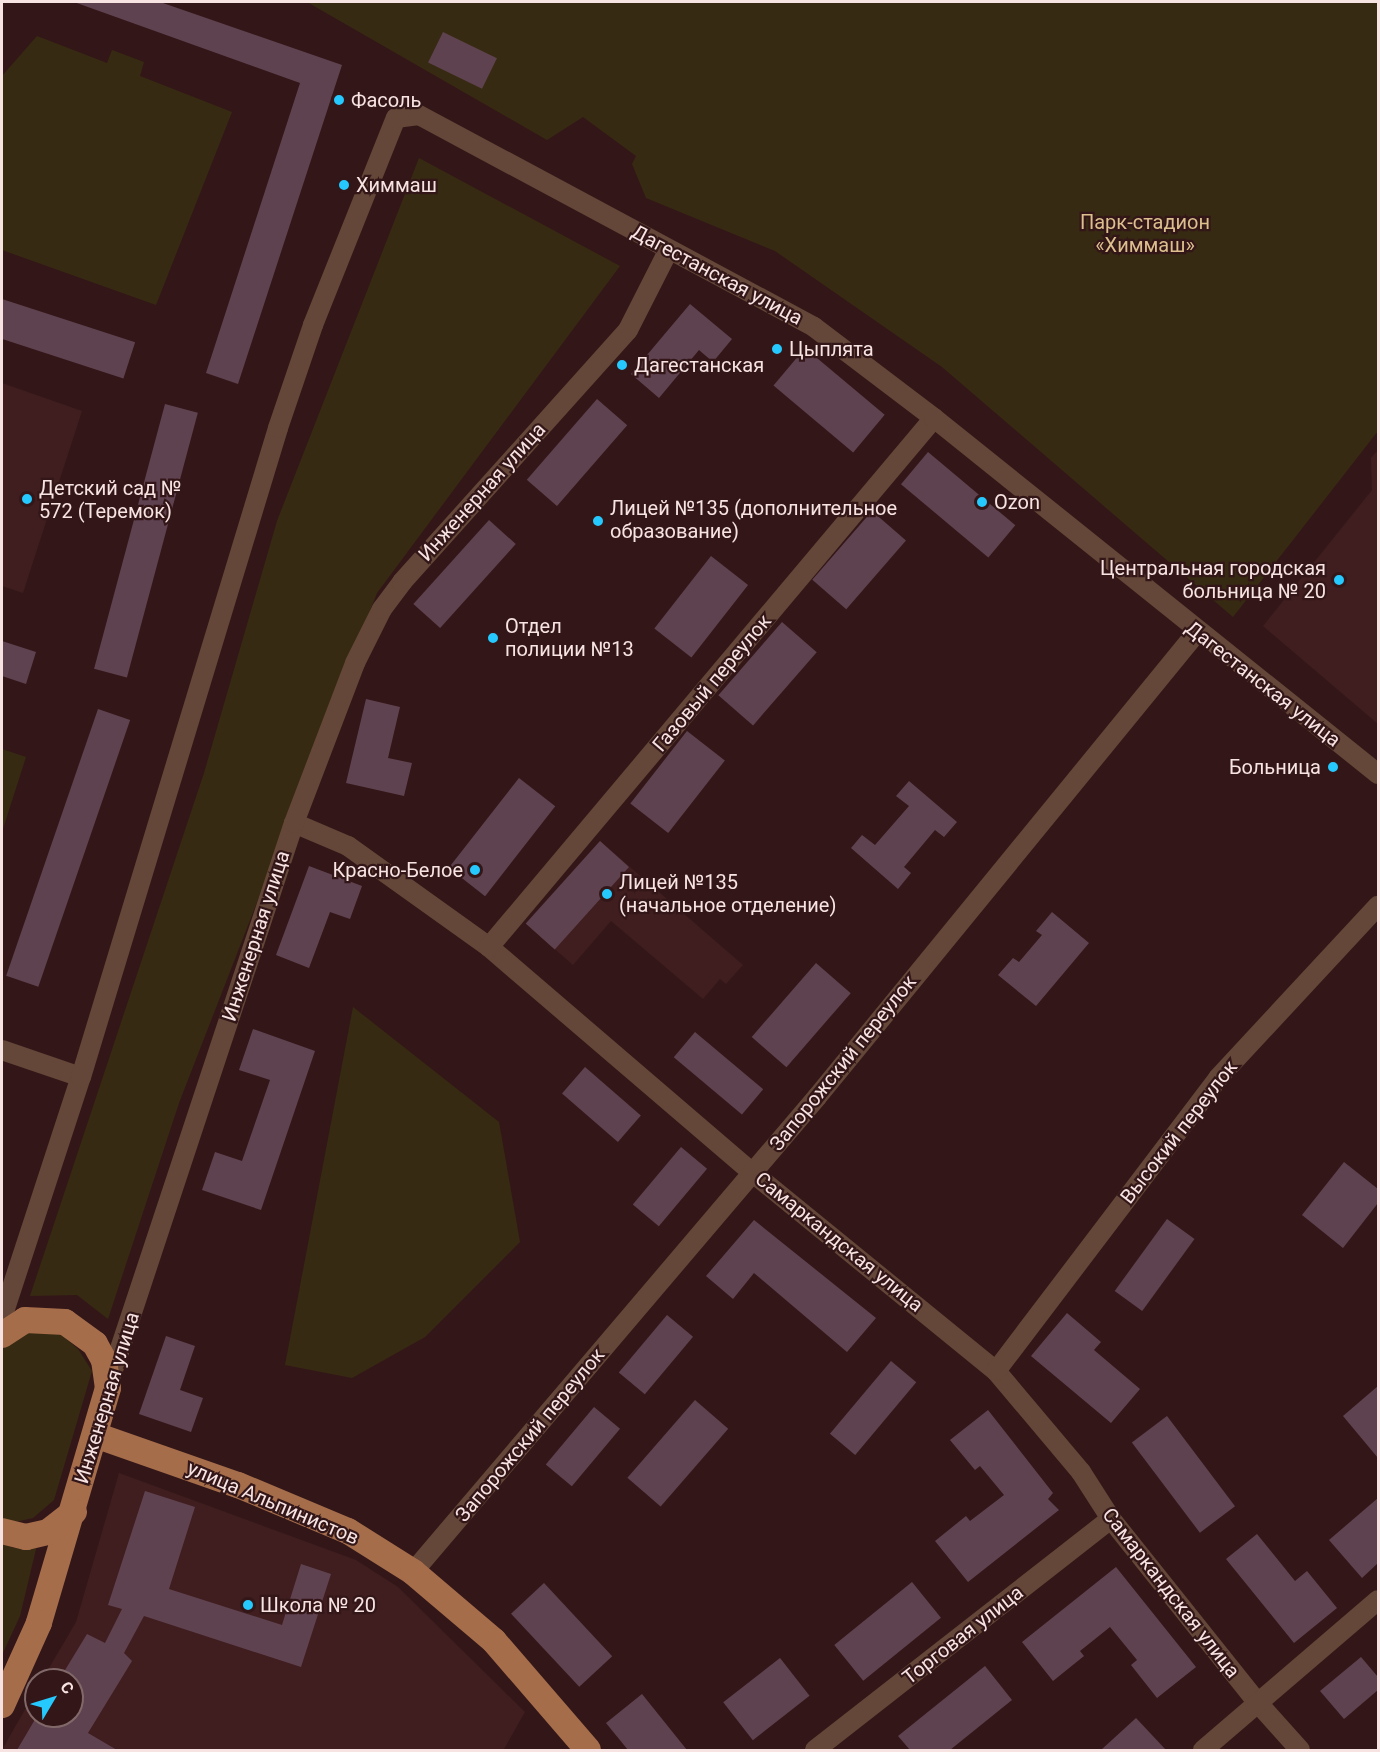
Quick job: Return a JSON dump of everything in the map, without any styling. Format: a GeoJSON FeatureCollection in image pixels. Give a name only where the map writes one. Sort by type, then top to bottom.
{"type":"FeatureCollection","features":[{"type":"Feature","properties":{"kind":"main road"},"geometry":{"type":"LineString","coordinates":[[2,1335],[25,1320],[65,1322],[95,1344],[104,1360],[108,1388]]}},
{"type":"Feature","properties":{"kind":"main road","name":"Инженерная улица"},"geometry":{"type":"LineString","coordinates":[[2,1705],[39,1623],[74,1512],[108,1388]]}},
{"type":"Feature","properties":{"kind":"main road","name":"улица Альпинистов"},"geometry":{"type":"LineString","coordinates":[[95,1435],[238,1485],[348,1531],[413,1572],[494,1641],[588,1750]]}},
{"type":"Feature","properties":{"kind":"main road"},"geometry":{"type":"LineString","coordinates":[[2,1531],[26,1537],[48,1532],[74,1512]]}},
{"type":"Feature","properties":{"kind":"street","name":"Дагестанская улица"},"geometry":{"type":"LineString","coordinates":[[81,1077],[278,428],[317,314],[396,118],[419,115],[499,155],[668,251],[814,327],[934,418],[1197,632],[1378,774]]}},
{"type":"Feature","properties":{"kind":"street","name":"Инженерная улица"},"geometry":{"type":"LineString","coordinates":[[108,1388],[294,823],[356,663],[382,609],[402,582],[628,330],[668,251]]}},
{"type":"Feature","properties":{"kind":"street","name":"Газовый переулок"},"geometry":{"type":"LineString","coordinates":[[489,947],[934,418]]}},
{"type":"Feature","properties":{"kind":"street","name":"Запорожский переулок"},"geometry":{"type":"LineString","coordinates":[[413,1572],[753,1173],[1197,632]]}},
{"type":"Feature","properties":{"kind":"street","name":"Самаркандская улица"},"geometry":{"type":"LineString","coordinates":[[294,823],[348,846],[489,947],[753,1173],[996,1371],[1081,1472],[1111,1519],[1258,1703],[1300,1750]]}},
{"type":"Feature","properties":{"kind":"street","name":"Высокий переулок"},"geometry":{"type":"LineString","coordinates":[[996,1371],[1218,1078],[1378,906]]}},
{"type":"Feature","properties":{"kind":"street"},"geometry":{"type":"LineString","coordinates":[[2,1050],[81,1077],[2,1318]]}},
{"type":"Feature","properties":{"kind":"street","name":"Торговая улица"},"geometry":{"type":"LineString","coordinates":[[815,1750],[1111,1519]]}},
{"type":"Feature","properties":{"kind":"street"},"geometry":{"type":"LineString","coordinates":[[1203,1750],[1378,1600]]}},
{"type":"Feature","properties":{"kind":"shaded area","name":"Детский сад № 572 (Теремок)"},"geometry":{"type":"Polygon","coordinates":[[[2,383],[82,411],[23,593],[2,586],[2,383]]]}},
{"type":"Feature","properties":{"kind":"shaded area","name":"Центральная городская больница № 20"},"geometry":{"type":"Polygon","coordinates":[[[1378,450],[1378,724],[1263,626],[1372,490],[1371,458],[1378,450]]]}},
{"type":"Feature","properties":{"kind":"shaded area","name":"Лицей №135 (начальное отделение)"},"geometry":{"type":"Polygon","coordinates":[[[600,841],[743,965],[726,984],[720,979],[703,999],[611,921],[573,965],[526,924],[600,841]]]}},
{"type":"Feature","properties":{"kind":"shaded area","name":"Школа № 20"},"geometry":{"type":"Polygon","coordinates":[[[119,1473],[356,1560],[398,1587],[525,1712],[504,1749],[2,1750],[24,1711],[24,1728],[84,1728],[84,1668],[49,1668],[76,1622],[119,1473]]]}},
{"type":"Feature","properties":{"kind":"green space","name":"Парк-стадион «Химмаш»"},"geometry":{"type":"Polygon","coordinates":[[[307,2],[1378,2],[1378,431],[1233,617],[942,367],[775,251],[646,198],[632,164],[636,156],[583,117],[547,140],[307,2]]]}},
{"type":"Feature","properties":{"kind":"green space"},"geometry":{"type":"Polygon","coordinates":[[[37,36],[107,63],[112,50],[144,62],[140,76],[232,112],[156,305],[2,250],[2,76],[37,36]]]}},
{"type":"Feature","properties":{"kind":"green space"},"geometry":{"type":"Polygon","coordinates":[[[419,158],[620,266],[377,593],[179,1103],[108,1319],[77,1295],[30,1296],[204,773],[277,521],[419,158]]]}},
{"type":"Feature","properties":{"kind":"green space"},"geometry":{"type":"Polygon","coordinates":[[[2,749],[26,757],[2,832],[2,749]]]}},
{"type":"Feature","properties":{"kind":"green space"},"geometry":{"type":"Polygon","coordinates":[[[353,1007],[499,1122],[520,1242],[425,1337],[352,1378],[285,1365],[353,1007]]]}},
{"type":"Feature","properties":{"kind":"green space"},"geometry":{"type":"Polygon","coordinates":[[[20,1331],[58,1332],[78,1349],[92,1371],[54,1500],[33,1518],[15,1522],[2,1519],[2,1348],[20,1331]]]}},
{"type":"Feature","properties":{"kind":"green space"},"geometry":{"type":"Polygon","coordinates":[[[2,1544],[14,1548],[37,1545],[20,1616],[2,1655],[2,1544]]]}},
{"type":"Feature","properties":{"kind":"building"},"geometry":{"type":"Polygon","coordinates":[[[74,2],[160,2],[342,65],[238,384],[206,373],[300,83],[74,2]]]}},
{"type":"Feature","properties":{"kind":"building"},"geometry":{"type":"Polygon","coordinates":[[[443,32],[497,58],[482,89],[428,63],[443,32]]]}},
{"type":"Feature","properties":{"kind":"building"},"geometry":{"type":"Polygon","coordinates":[[[2,299],[135,342],[123,378],[2,339],[2,299]]]}},
{"type":"Feature","properties":{"kind":"building"},"geometry":{"type":"Polygon","coordinates":[[[690,304],[732,339],[713,362],[699,350],[659,398],[631,374],[690,304]]]}},
{"type":"Feature","properties":{"kind":"building"},"geometry":{"type":"Polygon","coordinates":[[[805,348],[885,415],[853,452],[774,386],[805,348]]]}},
{"type":"Feature","properties":{"kind":"building"},"geometry":{"type":"Polygon","coordinates":[[[597,399],[627,425],[557,506],[527,480],[597,399]]]}},
{"type":"Feature","properties":{"kind":"building"},"geometry":{"type":"Polygon","coordinates":[[[165,404],[198,413],[127,677],[94,669],[165,404]]]}},
{"type":"Feature","properties":{"kind":"building"},"geometry":{"type":"Polygon","coordinates":[[[928,452],[1015,525],[988,557],[901,484],[928,452]]]}},
{"type":"Feature","properties":{"kind":"building"},"geometry":{"type":"Polygon","coordinates":[[[872,511],[906,541],[846,609],[812,580],[872,511]]]}},
{"type":"Feature","properties":{"kind":"building"},"geometry":{"type":"Polygon","coordinates":[[[489,520],[516,544],[440,628],[413,604],[489,520]]]}},
{"type":"Feature","properties":{"kind":"building"},"geometry":{"type":"Polygon","coordinates":[[[711,556],[748,585],[691,657],[654,628],[711,556]]]}},
{"type":"Feature","properties":{"kind":"building"},"geometry":{"type":"Polygon","coordinates":[[[782,622],[817,652],[753,725],[718,695],[782,622]]]}},
{"type":"Feature","properties":{"kind":"building"},"geometry":{"type":"Polygon","coordinates":[[[2,641],[36,652],[26,684],[2,676],[2,641]]]}},
{"type":"Feature","properties":{"kind":"building"},"geometry":{"type":"Polygon","coordinates":[[[366,699],[400,707],[388,758],[412,763],[404,796],[346,783],[366,699]]]}},
{"type":"Feature","properties":{"kind":"building"},"geometry":{"type":"Polygon","coordinates":[[[98,709],[130,720],[38,987],[6,976],[98,709]]]}},
{"type":"Feature","properties":{"kind":"building"},"geometry":{"type":"Polygon","coordinates":[[[687,731],[725,761],[668,833],[630,803],[687,731]]]}},
{"type":"Feature","properties":{"kind":"building"},"geometry":{"type":"Polygon","coordinates":[[[519,778],[555,806],[485,896],[449,868],[519,778]]]}},
{"type":"Feature","properties":{"kind":"building"},"geometry":{"type":"Polygon","coordinates":[[[909,781],[957,822],[944,837],[935,830],[904,867],[911,873],[898,889],[851,848],[862,835],[875,845],[909,806],[896,796],[909,781]]]}},
{"type":"Feature","properties":{"kind":"building"},"geometry":{"type":"Polygon","coordinates":[[[600,841],[629,867],[555,950],[526,923],[600,841]]]}},
{"type":"Feature","properties":{"kind":"building"},"geometry":{"type":"Polygon","coordinates":[[[309,866],[362,886],[350,919],[330,912],[309,968],[276,955],[309,866]]]}},
{"type":"Feature","properties":{"kind":"building"},"geometry":{"type":"Polygon","coordinates":[[[1052,912],[1089,943],[1036,1006],[998,975],[1013,958],[1019,962],[1042,935],[1036,931],[1052,912]]]}},
{"type":"Feature","properties":{"kind":"building"},"geometry":{"type":"Polygon","coordinates":[[[816,963],[851,993],[786,1067],[752,1037],[816,963]]]}},
{"type":"Feature","properties":{"kind":"building"},"geometry":{"type":"Polygon","coordinates":[[[253,1029],[315,1051],[261,1210],[202,1190],[215,1152],[242,1161],[270,1080],[239,1070],[253,1029]]]}},
{"type":"Feature","properties":{"kind":"building"},"geometry":{"type":"Polygon","coordinates":[[[695,1032],[763,1089],[742,1114],[674,1057],[695,1032]]]}},
{"type":"Feature","properties":{"kind":"building"},"geometry":{"type":"Polygon","coordinates":[[[585,1067],[641,1116],[618,1142],[562,1093],[585,1067]]]}},
{"type":"Feature","properties":{"kind":"building"},"geometry":{"type":"Polygon","coordinates":[[[681,1147],[707,1169],[659,1226],[633,1204],[681,1147]]]}},
{"type":"Feature","properties":{"kind":"building"},"geometry":{"type":"Polygon","coordinates":[[[1344,1162],[1378,1189],[1378,1203],[1343,1248],[1302,1215],[1344,1162]]]}},
{"type":"Feature","properties":{"kind":"building"},"geometry":{"type":"Polygon","coordinates":[[[1167,1219],[1195,1239],[1142,1311],[1115,1291],[1167,1219]]]}},
{"type":"Feature","properties":{"kind":"building"},"geometry":{"type":"Polygon","coordinates":[[[754,1220],[876,1318],[847,1352],[754,1273],[733,1299],[706,1276],[754,1220]]]}},
{"type":"Feature","properties":{"kind":"building"},"geometry":{"type":"Polygon","coordinates":[[[1067,1313],[1101,1342],[1094,1350],[1140,1389],[1111,1423],[1031,1356],[1067,1313]]]}},
{"type":"Feature","properties":{"kind":"building"},"geometry":{"type":"Polygon","coordinates":[[[667,1315],[693,1337],[645,1394],[619,1372],[667,1315]]]}},
{"type":"Feature","properties":{"kind":"building"},"geometry":{"type":"Polygon","coordinates":[[[166,1336],[195,1346],[180,1390],[203,1398],[191,1432],[139,1414],[166,1336]]]}},
{"type":"Feature","properties":{"kind":"building"},"geometry":{"type":"Polygon","coordinates":[[[891,1361],[916,1382],[855,1455],[830,1434],[891,1361]]]}},
{"type":"Feature","properties":{"kind":"building"},"geometry":{"type":"Polygon","coordinates":[[[1378,1386],[1378,1458],[1343,1416],[1378,1386]]]}},
{"type":"Feature","properties":{"kind":"building"},"geometry":{"type":"Polygon","coordinates":[[[695,1400],[728,1429],[661,1507],[627,1478],[695,1400]]]}},
{"type":"Feature","properties":{"kind":"building"},"geometry":{"type":"Polygon","coordinates":[[[594,1407],[620,1429],[572,1486],[546,1464],[594,1407]]]}},
{"type":"Feature","properties":{"kind":"building"},"geometry":{"type":"Polygon","coordinates":[[[988,1410],[1053,1493],[1048,1499],[1059,1510],[968,1582],[935,1541],[966,1516],[970,1521],[1004,1495],[980,1466],[975,1470],[950,1440],[988,1410]]]}},
{"type":"Feature","properties":{"kind":"building"},"geometry":{"type":"Polygon","coordinates":[[[1167,1416],[1235,1506],[1200,1533],[1132,1442],[1167,1416]]]}},
{"type":"Feature","properties":{"kind":"building"},"geometry":{"type":"Polygon","coordinates":[[[145,1491],[195,1507],[169,1589],[282,1625],[301,1564],[331,1574],[301,1667],[144,1616],[124,1653],[132,1661],[88,1733],[117,1750],[17,1750],[30,1728],[84,1728],[84,1668],[66,1668],[87,1634],[105,1643],[122,1609],[108,1605],[145,1491]]]}},
{"type":"Feature","properties":{"kind":"building"},"geometry":{"type":"Polygon","coordinates":[[[1378,1498],[1378,1563],[1362,1578],[1329,1540],[1378,1498]]]}},
{"type":"Feature","properties":{"kind":"building"},"geometry":{"type":"Polygon","coordinates":[[[1257,1534],[1295,1581],[1307,1571],[1337,1608],[1294,1643],[1226,1559],[1257,1534]]]}},
{"type":"Feature","properties":{"kind":"building"},"geometry":{"type":"Polygon","coordinates":[[[1116,1567],[1196,1667],[1157,1698],[1131,1665],[1137,1660],[1110,1627],[1080,1651],[1084,1656],[1053,1681],[1022,1642],[1116,1567]]]}},
{"type":"Feature","properties":{"kind":"building"},"geometry":{"type":"Polygon","coordinates":[[[912,1582],[941,1618],[863,1681],[834,1645],[912,1582]]]}},
{"type":"Feature","properties":{"kind":"building"},"geometry":{"type":"Polygon","coordinates":[[[544,1583],[612,1656],[579,1687],[511,1614],[544,1583]]]}},
{"type":"Feature","properties":{"kind":"building"},"geometry":{"type":"Polygon","coordinates":[[[1361,1657],[1378,1677],[1378,1690],[1344,1719],[1320,1691],[1361,1657]]]}},
{"type":"Feature","properties":{"kind":"building"},"geometry":{"type":"Polygon","coordinates":[[[780,1658],[810,1696],[753,1740],[723,1702],[780,1658]]]}},
{"type":"Feature","properties":{"kind":"building"},"geometry":{"type":"Polygon","coordinates":[[[985,1666],[1012,1700],[950,1750],[910,1750],[898,1736],[985,1666]]]}},
{"type":"Feature","properties":{"kind":"building"},"geometry":{"type":"Polygon","coordinates":[[[642,1694],[687,1750],[628,1750],[606,1723],[642,1694]]]}},
{"type":"Feature","properties":{"kind":"building"},"geometry":{"type":"Polygon","coordinates":[[[1136,1718],[1166,1750],[1101,1750],[1136,1718]]]}},
{"type":"Feature","properties":{"kind":"place","name":"Фасоль"},"geometry":{"type":"Point","coordinates":[339,100]}},
{"type":"Feature","properties":{"kind":"place","name":"Химмаш"},"geometry":{"type":"Point","coordinates":[344,185]}},
{"type":"Feature","properties":{"kind":"place","name":"Цыплята"},"geometry":{"type":"Point","coordinates":[777,349]}},
{"type":"Feature","properties":{"kind":"place","name":"Дагестанская"},"geometry":{"type":"Point","coordinates":[622,365]}},
{"type":"Feature","properties":{"kind":"place","name":"Детский сад № 572 (Теремок)"},"geometry":{"type":"Point","coordinates":[27,499]}},
{"type":"Feature","properties":{"kind":"place","name":"Ozon"},"geometry":{"type":"Point","coordinates":[982,502]}},
{"type":"Feature","properties":{"kind":"place","name":"Лицей №135 (дополнительное образование)"},"geometry":{"type":"Point","coordinates":[598,521]}},
{"type":"Feature","properties":{"kind":"place","name":"Центральная городская больница № 20"},"geometry":{"type":"Point","coordinates":[1339,580]}},
{"type":"Feature","properties":{"kind":"place","name":"Отдел полиции №13"},"geometry":{"type":"Point","coordinates":[493,638]}},
{"type":"Feature","properties":{"kind":"place","name":"Больница"},"geometry":{"type":"Point","coordinates":[1333,767]}},
{"type":"Feature","properties":{"kind":"place","name":"Красно-Белое"},"geometry":{"type":"Point","coordinates":[475,870]}},
{"type":"Feature","properties":{"kind":"place","name":"Лицей №135 (начальное отделение)"},"geometry":{"type":"Point","coordinates":[607,894]}},
{"type":"Feature","properties":{"kind":"place","name":"Школа № 20"},"geometry":{"type":"Point","coordinates":[248,1605]}}]}
